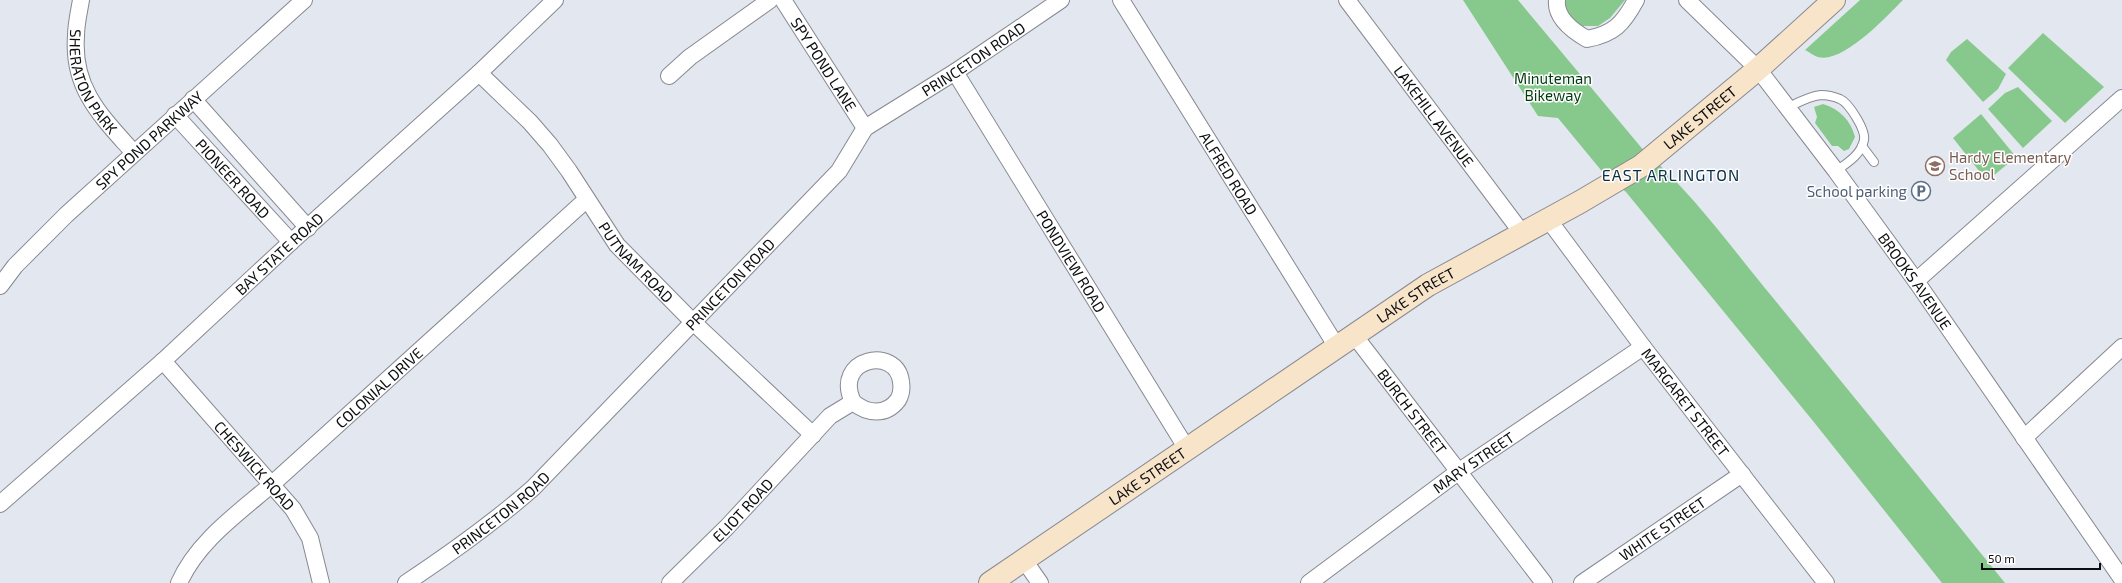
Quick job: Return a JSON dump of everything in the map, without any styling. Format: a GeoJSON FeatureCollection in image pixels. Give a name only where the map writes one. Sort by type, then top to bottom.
{"type":"FeatureCollection","features":[{"type":"Feature","properties":{"kind":"main road","name":"LAKE STREET"},"geometry":{"type":"LineString","coordinates":[[990,583],[1428,285],[1603,189],[1655,156],[1758,69],[1834,0]]}},
{"type":"Feature","properties":{"kind":"street","name":"SHERATON PARK"},"geometry":{"type":"LineString","coordinates":[[81,0],[76,36],[76,58],[80,79],[89,100],[134,153]]}},
{"type":"Feature","properties":{"kind":"street","name":"SPY POND PARKWAY"},"geometry":{"type":"LineString","coordinates":[[0,286],[15,266],[66,215],[304,0]]}},
{"type":"Feature","properties":{"kind":"street","name":"BAY STATE ROAD"},"geometry":{"type":"LineString","coordinates":[[0,504],[163,362],[291,242],[480,73],[555,0]]}},
{"type":"Feature","properties":{"kind":"street"},"geometry":{"type":"LineString","coordinates":[[669,76],[690,57],[770,0]]}},
{"type":"Feature","properties":{"kind":"street","name":"SPY POND LANE"},"geometry":{"type":"LineString","coordinates":[[783,0],[865,128]]}},
{"type":"Feature","properties":{"kind":"street","name":"PRINCETON ROAD"},"geometry":{"type":"LineString","coordinates":[[406,583],[471,540],[502,516],[533,488],[839,171],[865,128],[955,72],[1061,0]]}},
{"type":"Feature","properties":{"kind":"street","name":"ALFRED ROAD"},"geometry":{"type":"LineString","coordinates":[[1121,0],[1345,341]]}},
{"type":"Feature","properties":{"kind":"street","name":"LAKEHILL AVENUE"},"geometry":{"type":"LineString","coordinates":[[1346,0],[1522,233]]}},
{"type":"Feature","properties":{"kind":"street"},"geometry":{"type":"LineString","coordinates":[[1557,0],[1557,5],[1562,20],[1578,34],[1587,39],[1608,34],[1617,28],[1636,0]]}},
{"type":"Feature","properties":{"kind":"street","name":"BROOKS AVENUE"},"geometry":{"type":"LineString","coordinates":[[1687,0],[1758,69],[1836,171],[1916,281],[2122,579]]}},
{"type":"Feature","properties":{"kind":"street","name":"PONDVIEW ROAD"},"geometry":{"type":"LineString","coordinates":[[955,72],[1187,450]]}},
{"type":"Feature","properties":{"kind":"street","name":"PUTNAM ROAD"},"geometry":{"type":"LineString","coordinates":[[480,73],[535,128],[569,171],[617,245],[693,322],[813,435]]}},
{"type":"Feature","properties":{"kind":"street"},"geometry":{"type":"LineString","coordinates":[[1916,281],[2122,98]]}},
{"type":"Feature","properties":{"kind":"street","name":"PIONEER ROAD"},"geometry":{"type":"LineString","coordinates":[[194,99],[308,228]]}},
{"type":"Feature","properties":{"kind":"street","name":"PIONEER ROAD"},"geometry":{"type":"LineString","coordinates":[[175,115],[291,242]]}},
{"type":"Feature","properties":{"kind":"street","name":"COLONIAL DRIVE"},"geometry":{"type":"LineString","coordinates":[[179,583],[192,559],[219,529],[271,485],[587,199]]}},
{"type":"Feature","properties":{"kind":"street","name":"MARGARET STREET"},"geometry":{"type":"LineString","coordinates":[[1548,219],[1642,347],[1826,583]]}},
{"type":"Feature","properties":{"kind":"street","name":"BURCH STREET"},"geometry":{"type":"LineString","coordinates":[[1345,341],[1458,472],[1544,583]]}},
{"type":"Feature","properties":{"kind":"street","name":"MARY STREET"},"geometry":{"type":"LineString","coordinates":[[1309,583],[1330,577],[1458,472],[1642,347]]}},
{"type":"Feature","properties":{"kind":"street"},"geometry":{"type":"LineString","coordinates":[[2024,438],[2122,347]]}},
{"type":"Feature","properties":{"kind":"street","name":"CHESWICK ROAD"},"geometry":{"type":"LineString","coordinates":[[163,362],[293,509],[310,538],[321,583]]}},
{"type":"Feature","properties":{"kind":"street","name":"ELIOT ROAD"},"geometry":{"type":"LineString","coordinates":[[670,583],[726,527],[830,416],[853,402]]}},
{"type":"Feature","properties":{"kind":"street","name":"WHITE STREET"},"geometry":{"type":"LineString","coordinates":[[1582,583],[1742,474]]}},
{"type":"Feature","properties":{"kind":"street"},"geometry":{"type":"LineString","coordinates":[[1024,560],[1040,583]]}},
{"type":"Feature","properties":{"kind":"lane"},"geometry":{"type":"LineString","coordinates":[[1787,108],[1804,100],[1822,95],[1841,99],[1858,120],[1865,138],[1862,146],[1856,156],[1836,171]]}},
{"type":"Feature","properties":{"kind":"lane"},"geometry":{"type":"LineString","coordinates":[[1862,146],[1874,162]]}},
{"type":"Feature","properties":{"kind":"green space","name":"Minuteman Bikeway"},"geometry":{"type":"Polygon","coordinates":[[[1463,0],[1518,0],[1645,152],[1663,168],[1697,204],[2005,583],[1942,583],[1813,421],[1626,192],[1605,175],[1558,118],[1538,116],[1463,0]]]}},
{"type":"Feature","properties":{"kind":"green space"},"geometry":{"type":"Polygon","coordinates":[[[1561,0],[1625,0],[1610,18],[1598,26],[1582,26],[1568,18],[1561,0]]]}},
{"type":"Feature","properties":{"kind":"green space"},"geometry":{"type":"Polygon","coordinates":[[[1860,0],[1903,0],[1876,27],[1852,46],[1840,53],[1828,57],[1818,57],[1805,50],[1860,0]]]}},
{"type":"Feature","properties":{"kind":"green space"},"geometry":{"type":"Polygon","coordinates":[[[2043,33],[2104,87],[2065,123],[2008,68],[2043,33]]]}},
{"type":"Feature","properties":{"kind":"green space"},"geometry":{"type":"Polygon","coordinates":[[[1967,39],[2006,74],[1998,89],[1983,102],[1946,60],[1951,52],[1967,39]]]}},
{"type":"Feature","properties":{"kind":"green space"},"geometry":{"type":"Polygon","coordinates":[[[2018,87],[2052,121],[2023,148],[1988,109],[2005,93],[2018,87]]]}},
{"type":"Feature","properties":{"kind":"green space"},"geometry":{"type":"Polygon","coordinates":[[[1823,104],[1840,112],[1851,126],[1855,137],[1849,149],[1844,151],[1838,146],[1832,146],[1815,123],[1817,117],[1814,107],[1823,104]]]}},
{"type":"Feature","properties":{"kind":"green space"},"geometry":{"type":"Polygon","coordinates":[[[1981,114],[2016,157],[1987,181],[1953,138],[1981,114]]]}},
{"type":"Feature","properties":{"kind":"place","name":"Hardy Elementary School"},"geometry":{"type":"Point","coordinates":[1935,166]}},
{"type":"Feature","properties":{"kind":"place","name":"School parking"},"geometry":{"type":"Point","coordinates":[1921,191]}},
{"type":"Feature","properties":{"kind":"district","name":"EAST ARLINGTON"},"geometry":{"type":"Point","coordinates":[1671,174]}}]}
